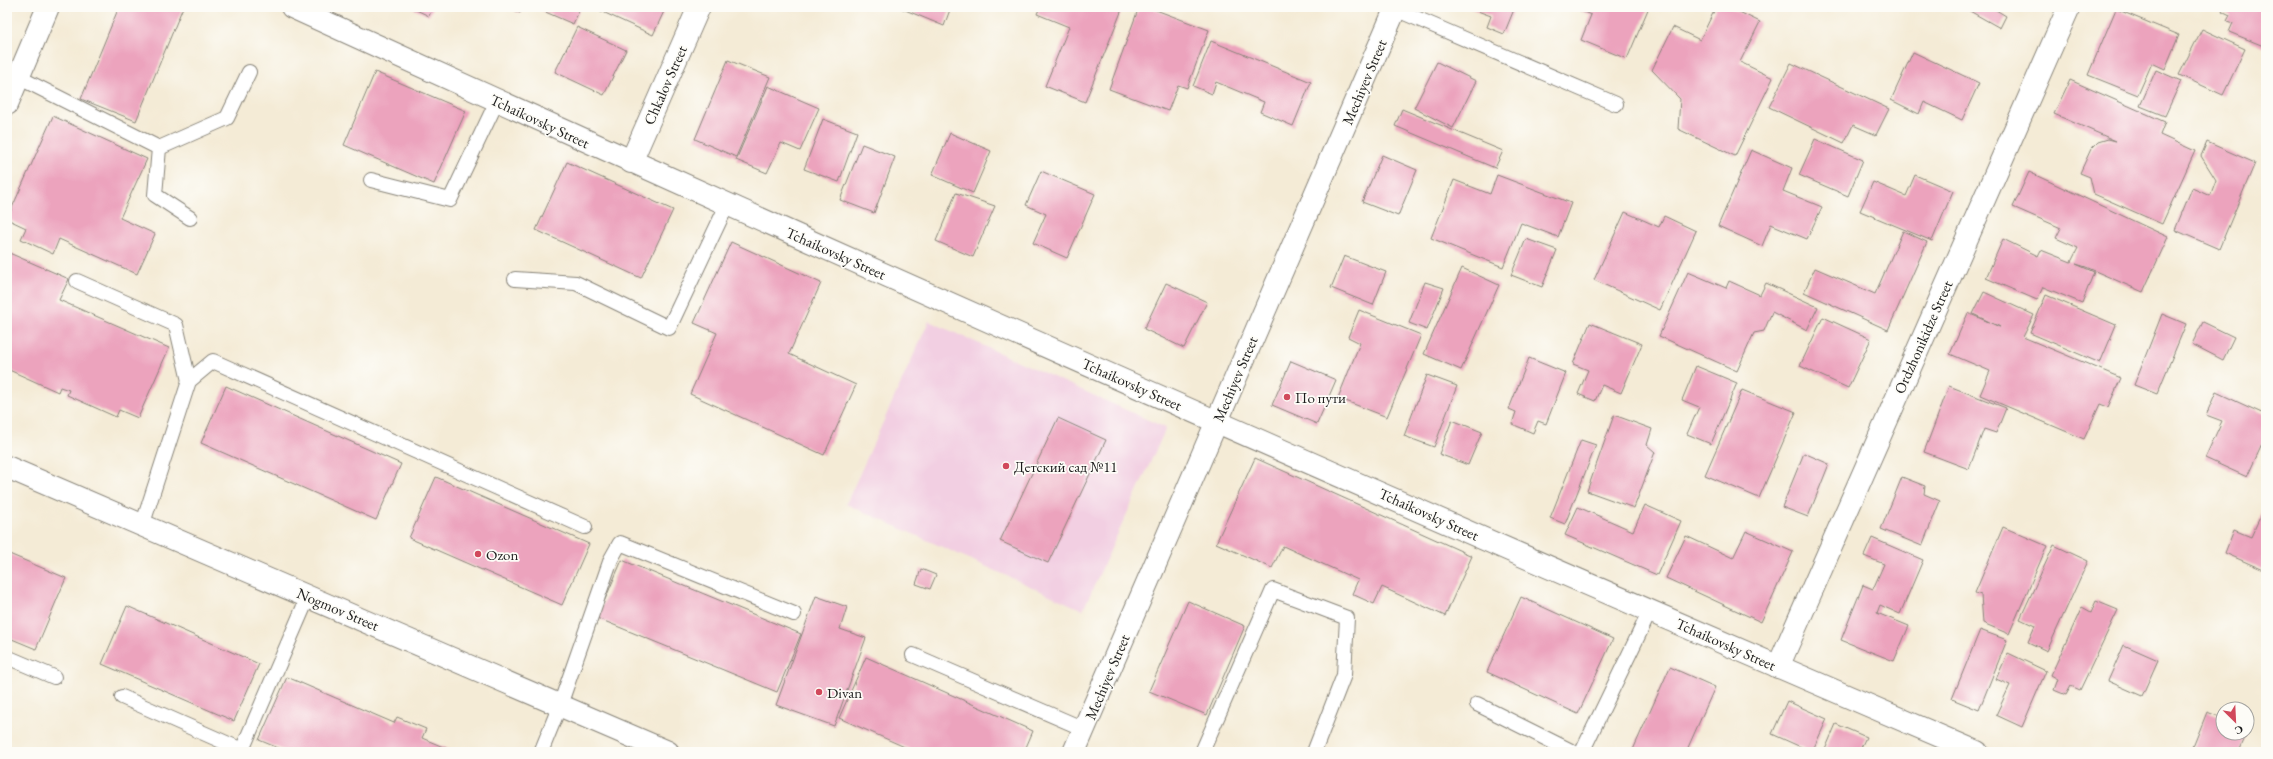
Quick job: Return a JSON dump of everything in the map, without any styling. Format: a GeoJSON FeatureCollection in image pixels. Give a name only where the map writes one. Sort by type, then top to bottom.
{"type":"FeatureCollection","features":[{"type":"Feature","properties":{"kind":"street"},"geometry":{"type":"LineString","coordinates":[[11,89],[48,7]]}},
{"type":"Feature","properties":{"kind":"street","name":"Tchaikovsky Street"},"geometry":{"type":"LineString","coordinates":[[292,7],[631,162],[1217,422],[1778,667],[1977,752]]}},
{"type":"Feature","properties":{"kind":"street","name":"Chkalov Street"},"geometry":{"type":"LineString","coordinates":[[631,162],[699,7]]}},
{"type":"Feature","properties":{"kind":"street","name":"Ordzhonikidze Street"},"geometry":{"type":"LineString","coordinates":[[1778,667],[2069,7]]}},
{"type":"Feature","properties":{"kind":"street","name":"Mechiyev Street"},"geometry":{"type":"LineString","coordinates":[[1074,752],[1396,8]]}},
{"type":"Feature","properties":{"kind":"street","name":"Nogmov Street"},"geometry":{"type":"LineString","coordinates":[[7,467],[668,752]]}},
{"type":"Feature","properties":{"kind":"lane"},"geometry":{"type":"LineString","coordinates":[[1396,8],[1616,104]]}},
{"type":"Feature","properties":{"kind":"lane"},"geometry":{"type":"LineString","coordinates":[[11,89],[159,148],[227,118],[249,72]]}},
{"type":"Feature","properties":{"kind":"lane"},"geometry":{"type":"LineString","coordinates":[[370,180],[450,200],[497,101]]}},
{"type":"Feature","properties":{"kind":"lane"},"geometry":{"type":"LineString","coordinates":[[159,148],[155,195],[190,218]]}},
{"type":"Feature","properties":{"kind":"lane"},"geometry":{"type":"LineString","coordinates":[[515,279],[576,283],[669,328],[727,205]]}},
{"type":"Feature","properties":{"kind":"lane"},"geometry":{"type":"LineString","coordinates":[[77,281],[176,325],[189,380],[142,526]]}},
{"type":"Feature","properties":{"kind":"lane"},"geometry":{"type":"LineString","coordinates":[[189,380],[213,361],[585,527]]}},
{"type":"Feature","properties":{"kind":"lane"},"geometry":{"type":"LineString","coordinates":[[541,752],[560,705],[611,559],[620,543],[794,614]]}},
{"type":"Feature","properties":{"kind":"lane"},"geometry":{"type":"LineString","coordinates":[[1202,752],[1273,590],[1347,618],[1344,675],[1314,752]]}},
{"type":"Feature","properties":{"kind":"lane"},"geometry":{"type":"LineString","coordinates":[[122,697],[242,750],[308,596]]}},
{"type":"Feature","properties":{"kind":"lane"},"geometry":{"type":"LineString","coordinates":[[1582,752],[1650,611]]}},
{"type":"Feature","properties":{"kind":"lane"},"geometry":{"type":"LineString","coordinates":[[913,656],[1084,729]]}},
{"type":"Feature","properties":{"kind":"lane"},"geometry":{"type":"LineString","coordinates":[[7,657],[54,677]]}},
{"type":"Feature","properties":{"kind":"lane"},"geometry":{"type":"LineString","coordinates":[[1477,704],[1573,752]]}},
{"type":"Feature","properties":{"kind":"shaded area","name":"Детский сад №11"},"geometry":{"type":"Polygon","coordinates":[[[929,321],[1166,428],[1083,610],[846,504],[929,321]]]}},
{"type":"Feature","properties":{"kind":"building"},"geometry":{"type":"Polygon","coordinates":[[[119,7],[183,7],[136,121],[81,99],[119,7]]]}},
{"type":"Feature","properties":{"kind":"building"},"geometry":{"type":"Polygon","coordinates":[[[410,7],[433,7],[429,16],[410,7]]]}},
{"type":"Feature","properties":{"kind":"building"},"geometry":{"type":"Polygon","coordinates":[[[507,7],[523,7],[520,13],[507,7]]]}},
{"type":"Feature","properties":{"kind":"building"},"geometry":{"type":"Polygon","coordinates":[[[534,7],[581,7],[573,24],[534,7]]]}},
{"type":"Feature","properties":{"kind":"building"},"geometry":{"type":"Polygon","coordinates":[[[592,7],[666,7],[653,35],[592,7]]]}},
{"type":"Feature","properties":{"kind":"building"},"geometry":{"type":"Polygon","coordinates":[[[898,7],[951,7],[944,26],[898,7]]]}},
{"type":"Feature","properties":{"kind":"building"},"geometry":{"type":"Polygon","coordinates":[[[1040,7],[1123,7],[1085,102],[1045,86],[1069,27],[1037,14],[1040,7]]]}},
{"type":"Feature","properties":{"kind":"building"},"geometry":{"type":"Polygon","coordinates":[[[1139,7],[1148,7],[1209,30],[1187,88],[1178,85],[1168,111],[1109,89],[1139,7]]]}},
{"type":"Feature","properties":{"kind":"building"},"geometry":{"type":"Polygon","coordinates":[[[1467,7],[1515,7],[1504,34],[1487,27],[1491,16],[1467,7]]]}},
{"type":"Feature","properties":{"kind":"building"},"geometry":{"type":"Polygon","coordinates":[[[1571,7],[1649,7],[1627,59],[1581,40],[1591,15],[1571,7]]]}},
{"type":"Feature","properties":{"kind":"building"},"geometry":{"type":"Polygon","coordinates":[[[1716,7],[1729,7],[1760,22],[1740,62],[1773,78],[1735,156],[1678,129],[1680,99],[1652,70],[1673,27],[1700,40],[1716,7]]]}},
{"type":"Feature","properties":{"kind":"building"},"geometry":{"type":"Polygon","coordinates":[[[1969,7],[1991,7],[2006,16],[2000,28],[1968,10],[1969,7]]]}},
{"type":"Feature","properties":{"kind":"building"},"geometry":{"type":"Polygon","coordinates":[[[2224,7],[2266,7],[2266,47],[2229,32],[2233,23],[2227,21],[2230,15],[2222,11],[2224,7]]]}},
{"type":"Feature","properties":{"kind":"building"},"geometry":{"type":"Polygon","coordinates":[[[2116,9],[2179,35],[2165,69],[2152,63],[2138,95],[2088,75],[2116,9]]]}},
{"type":"Feature","properties":{"kind":"building"},"geometry":{"type":"Polygon","coordinates":[[[577,27],[626,50],[604,95],[555,72],[577,27]]]}},
{"type":"Feature","properties":{"kind":"building"},"geometry":{"type":"Polygon","coordinates":[[[2202,29],[2245,49],[2223,95],[2179,75],[2202,29]]]}},
{"type":"Feature","properties":{"kind":"building"},"geometry":{"type":"Polygon","coordinates":[[[1211,41],[1311,82],[1293,126],[1260,112],[1264,102],[1216,82],[1212,94],[1193,86],[1211,41]]]}},
{"type":"Feature","properties":{"kind":"building"},"geometry":{"type":"Polygon","coordinates":[[[1913,52],[1979,83],[1962,120],[1924,102],[1919,114],[1891,100],[1913,52]]]}},
{"type":"Feature","properties":{"kind":"building"},"geometry":{"type":"Polygon","coordinates":[[[728,60],[770,77],[736,157],[695,139],[728,60]]]}},
{"type":"Feature","properties":{"kind":"building"},"geometry":{"type":"Polygon","coordinates":[[[1437,62],[1476,81],[1453,128],[1414,108],[1437,62]]]}},
{"type":"Feature","properties":{"kind":"building"},"geometry":{"type":"Polygon","coordinates":[[[1791,63],[1889,109],[1876,135],[1853,125],[1844,143],[1769,107],[1791,63]]]}},
{"type":"Feature","properties":{"kind":"building"},"geometry":{"type":"Polygon","coordinates":[[[2156,70],[2181,81],[2165,116],[2140,106],[2156,70]]]}},
{"type":"Feature","properties":{"kind":"building"},"geometry":{"type":"Polygon","coordinates":[[[375,72],[466,111],[434,184],[344,145],[375,72]]]}},
{"type":"Feature","properties":{"kind":"building"},"geometry":{"type":"Polygon","coordinates":[[[2070,80],[2165,122],[2160,135],[2195,151],[2162,224],[2094,194],[2090,177],[2080,173],[2091,149],[2098,142],[2108,139],[2116,141],[2054,114],[2070,80]]]}},
{"type":"Feature","properties":{"kind":"building"},"geometry":{"type":"Polygon","coordinates":[[[768,86],[819,108],[800,151],[781,143],[767,173],[736,160],[768,86]]]}},
{"type":"Feature","properties":{"kind":"building"},"geometry":{"type":"Polygon","coordinates":[[[1402,109],[1503,151],[1495,168],[1395,126],[1402,109]]]}},
{"type":"Feature","properties":{"kind":"building"},"geometry":{"type":"Polygon","coordinates":[[[53,116],[147,159],[120,218],[155,234],[137,274],[59,239],[53,254],[21,239],[26,228],[7,219],[53,116]]]}},
{"type":"Feature","properties":{"kind":"building"},"geometry":{"type":"Polygon","coordinates":[[[823,119],[857,132],[839,182],[804,169],[823,119]]]}},
{"type":"Feature","properties":{"kind":"building"},"geometry":{"type":"Polygon","coordinates":[[[950,133],[991,151],[973,193],[932,175],[950,133]]]}},
{"type":"Feature","properties":{"kind":"building"},"geometry":{"type":"Polygon","coordinates":[[[1815,139],[1863,160],[1848,196],[1799,175],[1815,139]]]}},
{"type":"Feature","properties":{"kind":"building"},"geometry":{"type":"Polygon","coordinates":[[[2207,142],[2255,163],[2219,249],[2175,230],[2192,188],[2210,196],[2216,180],[2201,156],[2207,142]]]}},
{"type":"Feature","properties":{"kind":"building"},"geometry":{"type":"Polygon","coordinates":[[[862,144],[895,157],[874,213],[840,200],[862,144]]]}},
{"type":"Feature","properties":{"kind":"building"},"geometry":{"type":"Polygon","coordinates":[[[1751,150],[1792,168],[1783,191],[1822,207],[1807,239],[1771,224],[1762,246],[1718,226],[1751,150]]]}},
{"type":"Feature","properties":{"kind":"building"},"geometry":{"type":"Polygon","coordinates":[[[1382,155],[1417,170],[1398,216],[1362,202],[1382,155]]]}},
{"type":"Feature","properties":{"kind":"building"},"geometry":{"type":"Polygon","coordinates":[[[567,162],[673,210],[641,278],[536,230],[567,162]]]}},
{"type":"Feature","properties":{"kind":"building"},"geometry":{"type":"Polygon","coordinates":[[[1041,171],[1095,194],[1067,258],[1033,243],[1046,214],[1026,205],[1041,171]]]}},
{"type":"Feature","properties":{"kind":"building"},"geometry":{"type":"Polygon","coordinates":[[[2029,172],[2168,237],[2143,292],[2076,264],[2094,272],[2082,303],[2043,287],[2037,300],[1986,278],[2003,239],[2038,256],[2041,250],[2071,262],[2078,248],[2056,238],[2061,228],[2013,207],[2029,172]]]}},
{"type":"Feature","properties":{"kind":"building"},"geometry":{"type":"Polygon","coordinates":[[[1497,175],[1571,203],[1558,237],[1521,223],[1503,267],[1431,238],[1454,180],[1490,194],[1497,175]]]}},
{"type":"Feature","properties":{"kind":"building"},"geometry":{"type":"Polygon","coordinates":[[[1915,175],[1953,191],[1932,241],[1860,211],[1873,182],[1906,196],[1915,175]]]}},
{"type":"Feature","properties":{"kind":"building"},"geometry":{"type":"Polygon","coordinates":[[[956,193],[995,206],[973,257],[936,241],[956,193]]]}},
{"type":"Feature","properties":{"kind":"building"},"geometry":{"type":"Polygon","coordinates":[[[1625,212],[1659,227],[1664,216],[1696,231],[1660,310],[1594,280],[1625,212]]]}},
{"type":"Feature","properties":{"kind":"building"},"geometry":{"type":"Polygon","coordinates":[[[1903,231],[1927,242],[1888,330],[1804,292],[1815,268],[1875,294],[1903,231]]]}},
{"type":"Feature","properties":{"kind":"building"},"geometry":{"type":"Polygon","coordinates":[[[1526,239],[1557,250],[1542,287],[1511,275],[1526,239]]]}},
{"type":"Feature","properties":{"kind":"building"},"geometry":{"type":"Polygon","coordinates":[[[731,242],[821,283],[789,354],[856,385],[824,455],[690,394],[717,333],[694,323],[731,242]]]}},
{"type":"Feature","properties":{"kind":"building"},"geometry":{"type":"Polygon","coordinates":[[[7,252],[69,279],[59,300],[169,348],[138,418],[119,410],[116,417],[67,395],[69,390],[60,387],[58,392],[7,369],[7,252]]]}},
{"type":"Feature","properties":{"kind":"building"},"geometry":{"type":"Polygon","coordinates":[[[1344,256],[1386,272],[1373,305],[1331,288],[1344,256]]]}},
{"type":"Feature","properties":{"kind":"building"},"geometry":{"type":"Polygon","coordinates":[[[1462,268],[1499,285],[1461,370],[1424,354],[1462,268]]]}},
{"type":"Feature","properties":{"kind":"building"},"geometry":{"type":"Polygon","coordinates":[[[1688,272],[1726,288],[1729,281],[1760,295],[1766,283],[1818,307],[1807,330],[1772,312],[1764,331],[1754,333],[1737,371],[1659,336],[1688,272]]]}},
{"type":"Feature","properties":{"kind":"building"},"geometry":{"type":"Polygon","coordinates":[[[1425,282],[1444,288],[1427,330],[1409,323],[1425,282]]]}},
{"type":"Feature","properties":{"kind":"building"},"geometry":{"type":"Polygon","coordinates":[[[1166,283],[1207,302],[1184,348],[1144,329],[1166,283]]]}},
{"type":"Feature","properties":{"kind":"building"},"geometry":{"type":"Polygon","coordinates":[[[1984,292],[2034,315],[2023,337],[2121,378],[2108,407],[2100,404],[2084,439],[1980,395],[1990,371],[1950,354],[1968,313],[2000,327],[1973,314],[1984,292]]]}},
{"type":"Feature","properties":{"kind":"building"},"geometry":{"type":"Polygon","coordinates":[[[2046,295],[2116,325],[2100,363],[2030,333],[2046,295]]]}},
{"type":"Feature","properties":{"kind":"building"},"geometry":{"type":"Polygon","coordinates":[[[1359,310],[1421,335],[1387,417],[1338,398],[1360,343],[1348,337],[1359,310]]]}},
{"type":"Feature","properties":{"kind":"building"},"geometry":{"type":"Polygon","coordinates":[[[2162,314],[2186,324],[2157,394],[2134,385],[2162,314]]]}},
{"type":"Feature","properties":{"kind":"building"},"geometry":{"type":"Polygon","coordinates":[[[1823,317],[1871,339],[1848,388],[1800,366],[1823,317]]]}},
{"type":"Feature","properties":{"kind":"building"},"geometry":{"type":"Polygon","coordinates":[[[2203,322],[2234,337],[2223,360],[2192,344],[2203,322]]]}},
{"type":"Feature","properties":{"kind":"building"},"geometry":{"type":"Polygon","coordinates":[[[1590,323],[1642,344],[1621,393],[1602,385],[1595,401],[1578,394],[1588,370],[1573,364],[1590,323]]]}},
{"type":"Feature","properties":{"kind":"building"},"geometry":{"type":"Polygon","coordinates":[[[1529,358],[1566,373],[1546,424],[1538,421],[1533,433],[1512,424],[1516,412],[1509,409],[1529,358]]]}},
{"type":"Feature","properties":{"kind":"building"},"geometry":{"type":"Polygon","coordinates":[[[1291,361],[1336,380],[1317,424],[1272,405],[1291,361]]]}},
{"type":"Feature","properties":{"kind":"building"},"geometry":{"type":"Polygon","coordinates":[[[1696,366],[1737,383],[1711,444],[1687,434],[1699,407],[1682,400],[1696,366]]]}},
{"type":"Feature","properties":{"kind":"building"},"geometry":{"type":"Polygon","coordinates":[[[1427,375],[1457,386],[1434,447],[1404,436],[1427,375]]]}},
{"type":"Feature","properties":{"kind":"building"},"geometry":{"type":"Polygon","coordinates":[[[226,386],[401,464],[376,520],[201,443],[226,386]]]}},
{"type":"Feature","properties":{"kind":"building"},"geometry":{"type":"Polygon","coordinates":[[[1949,386],[2006,408],[1996,433],[1984,429],[1969,469],[1924,452],[1949,386]]]}},
{"type":"Feature","properties":{"kind":"building"},"geometry":{"type":"Polygon","coordinates":[[[1742,390],[1796,412],[1759,498],[1705,475],[1742,390]]]}},
{"type":"Feature","properties":{"kind":"building"},"geometry":{"type":"Polygon","coordinates":[[[2216,392],[2266,415],[2266,436],[2247,477],[2205,458],[2222,421],[2206,415],[2216,392]]]}},
{"type":"Feature","properties":{"kind":"building"},"geometry":{"type":"Polygon","coordinates":[[[1614,415],[1652,429],[1647,445],[1655,452],[1634,508],[1587,491],[1614,415]]]}},
{"type":"Feature","properties":{"kind":"building"},"geometry":{"type":"Polygon","coordinates":[[[1058,418],[1106,440],[1048,563],[1000,541],[1058,418]]]}},
{"type":"Feature","properties":{"kind":"building"},"geometry":{"type":"Polygon","coordinates":[[[1452,420],[1482,432],[1468,465],[1439,454],[1452,420]]]}},
{"type":"Feature","properties":{"kind":"building"},"geometry":{"type":"Polygon","coordinates":[[[1581,440],[1596,445],[1565,524],[1550,518],[1581,440]]]}},
{"type":"Feature","properties":{"kind":"building"},"geometry":{"type":"Polygon","coordinates":[[[1804,453],[1829,464],[1808,517],[1782,507],[1804,453]]]}},
{"type":"Feature","properties":{"kind":"building"},"geometry":{"type":"Polygon","coordinates":[[[1255,458],[1472,556],[1445,616],[1382,587],[1374,604],[1352,594],[1358,580],[1283,546],[1272,568],[1216,543],[1255,458]]]}},
{"type":"Feature","properties":{"kind":"building"},"geometry":{"type":"Polygon","coordinates":[[[436,477],[589,544],[562,605],[409,538],[436,477]]]}},
{"type":"Feature","properties":{"kind":"building"},"geometry":{"type":"Polygon","coordinates":[[[1902,477],[1925,486],[1924,494],[1940,501],[1922,546],[1881,529],[1902,477]]]}},
{"type":"Feature","properties":{"kind":"building"},"geometry":{"type":"Polygon","coordinates":[[[1645,505],[1681,521],[1657,575],[1565,535],[1578,507],[1633,531],[1645,505]]]}},
{"type":"Feature","properties":{"kind":"building"},"geometry":{"type":"Polygon","coordinates":[[[2265,506],[2266,571],[2225,553],[2234,530],[2251,537],[2265,506]]]}},
{"type":"Feature","properties":{"kind":"building"},"geometry":{"type":"Polygon","coordinates":[[[2003,527],[2047,546],[2009,634],[1983,623],[1981,595],[1975,593],[2003,527]]]}},
{"type":"Feature","properties":{"kind":"building"},"geometry":{"type":"Polygon","coordinates":[[[1746,531],[1793,552],[1761,622],[1666,578],[1686,536],[1733,558],[1746,531]]]}},
{"type":"Feature","properties":{"kind":"building"},"geometry":{"type":"Polygon","coordinates":[[[1872,538],[1923,560],[1900,614],[1880,605],[1877,613],[1909,626],[1894,661],[1841,640],[1863,585],[1873,589],[1884,564],[1864,556],[1872,538]]]}},
{"type":"Feature","properties":{"kind":"building"},"geometry":{"type":"Polygon","coordinates":[[[2054,545],[2088,561],[2047,651],[2028,642],[2035,626],[2020,619],[2054,545]]]}},
{"type":"Feature","properties":{"kind":"building"},"geometry":{"type":"Polygon","coordinates":[[[7,553],[66,578],[36,649],[7,637],[7,553]]]}},
{"type":"Feature","properties":{"kind":"building"},"geometry":{"type":"Polygon","coordinates":[[[622,560],[801,634],[777,692],[597,618],[622,560]]]}},
{"type":"Feature","properties":{"kind":"building"},"geometry":{"type":"Polygon","coordinates":[[[921,569],[936,575],[930,589],[916,584],[921,569]]]}},
{"type":"Feature","properties":{"kind":"building"},"geometry":{"type":"Polygon","coordinates":[[[816,596],[847,607],[840,629],[866,638],[834,726],[776,705],[816,596]]]}},
{"type":"Feature","properties":{"kind":"building"},"geometry":{"type":"Polygon","coordinates":[[[1521,597],[1613,639],[1578,714],[1487,672],[1521,597]]]}},
{"type":"Feature","properties":{"kind":"building"},"geometry":{"type":"Polygon","coordinates":[[[1188,601],[1245,626],[1207,715],[1149,691],[1188,601]]]}},
{"type":"Feature","properties":{"kind":"building"},"geometry":{"type":"Polygon","coordinates":[[[2096,601],[2118,610],[2080,690],[2071,686],[2066,695],[2054,690],[2058,679],[2051,675],[2082,607],[2091,612],[2096,601]]]}},
{"type":"Feature","properties":{"kind":"building"},"geometry":{"type":"Polygon","coordinates":[[[127,606],[259,664],[234,721],[102,664],[127,606]]]}},
{"type":"Feature","properties":{"kind":"building"},"geometry":{"type":"Polygon","coordinates":[[[1980,630],[2007,640],[1979,710],[1952,699],[1980,630]]]}},
{"type":"Feature","properties":{"kind":"building"},"geometry":{"type":"Polygon","coordinates":[[[2124,645],[2158,660],[2142,696],[2108,681],[2124,645]]]}},
{"type":"Feature","properties":{"kind":"building"},"geometry":{"type":"Polygon","coordinates":[[[2008,653],[2046,671],[2022,727],[1996,715],[2010,685],[1996,679],[2008,653]]]}},
{"type":"Feature","properties":{"kind":"building"},"geometry":{"type":"Polygon","coordinates":[[[866,657],[1033,731],[1024,752],[916,752],[839,718],[866,657]]]}},
{"type":"Feature","properties":{"kind":"building"},"geometry":{"type":"Polygon","coordinates":[[[1670,667],[1715,687],[1686,752],[1632,752],[1670,667]]]}},
{"type":"Feature","properties":{"kind":"building"},"geometry":{"type":"Polygon","coordinates":[[[287,677],[394,723],[397,717],[426,729],[422,738],[455,752],[288,752],[259,740],[287,677]]]}},
{"type":"Feature","properties":{"kind":"building"},"geometry":{"type":"Polygon","coordinates":[[[1787,701],[1827,719],[1812,752],[1772,734],[1787,701]]]}},
{"type":"Feature","properties":{"kind":"building"},"geometry":{"type":"Polygon","coordinates":[[[2207,712],[2215,715],[2215,741],[2244,741],[2239,752],[2191,752],[2207,712]]]}},
{"type":"Feature","properties":{"kind":"building"},"geometry":{"type":"Polygon","coordinates":[[[1836,724],[1866,737],[1859,752],[1824,752],[1836,724]]]}},
{"type":"Feature","properties":{"kind":"place","name":"По пути"},"geometry":{"type":"Point","coordinates":[1287,397]}},
{"type":"Feature","properties":{"kind":"place","name":"Детский сад №11"},"geometry":{"type":"Point","coordinates":[1006,466]}},
{"type":"Feature","properties":{"kind":"place","name":"Ozon"},"geometry":{"type":"Point","coordinates":[478,554]}},
{"type":"Feature","properties":{"kind":"place","name":"Divan"},"geometry":{"type":"Point","coordinates":[819,692]}}]}
